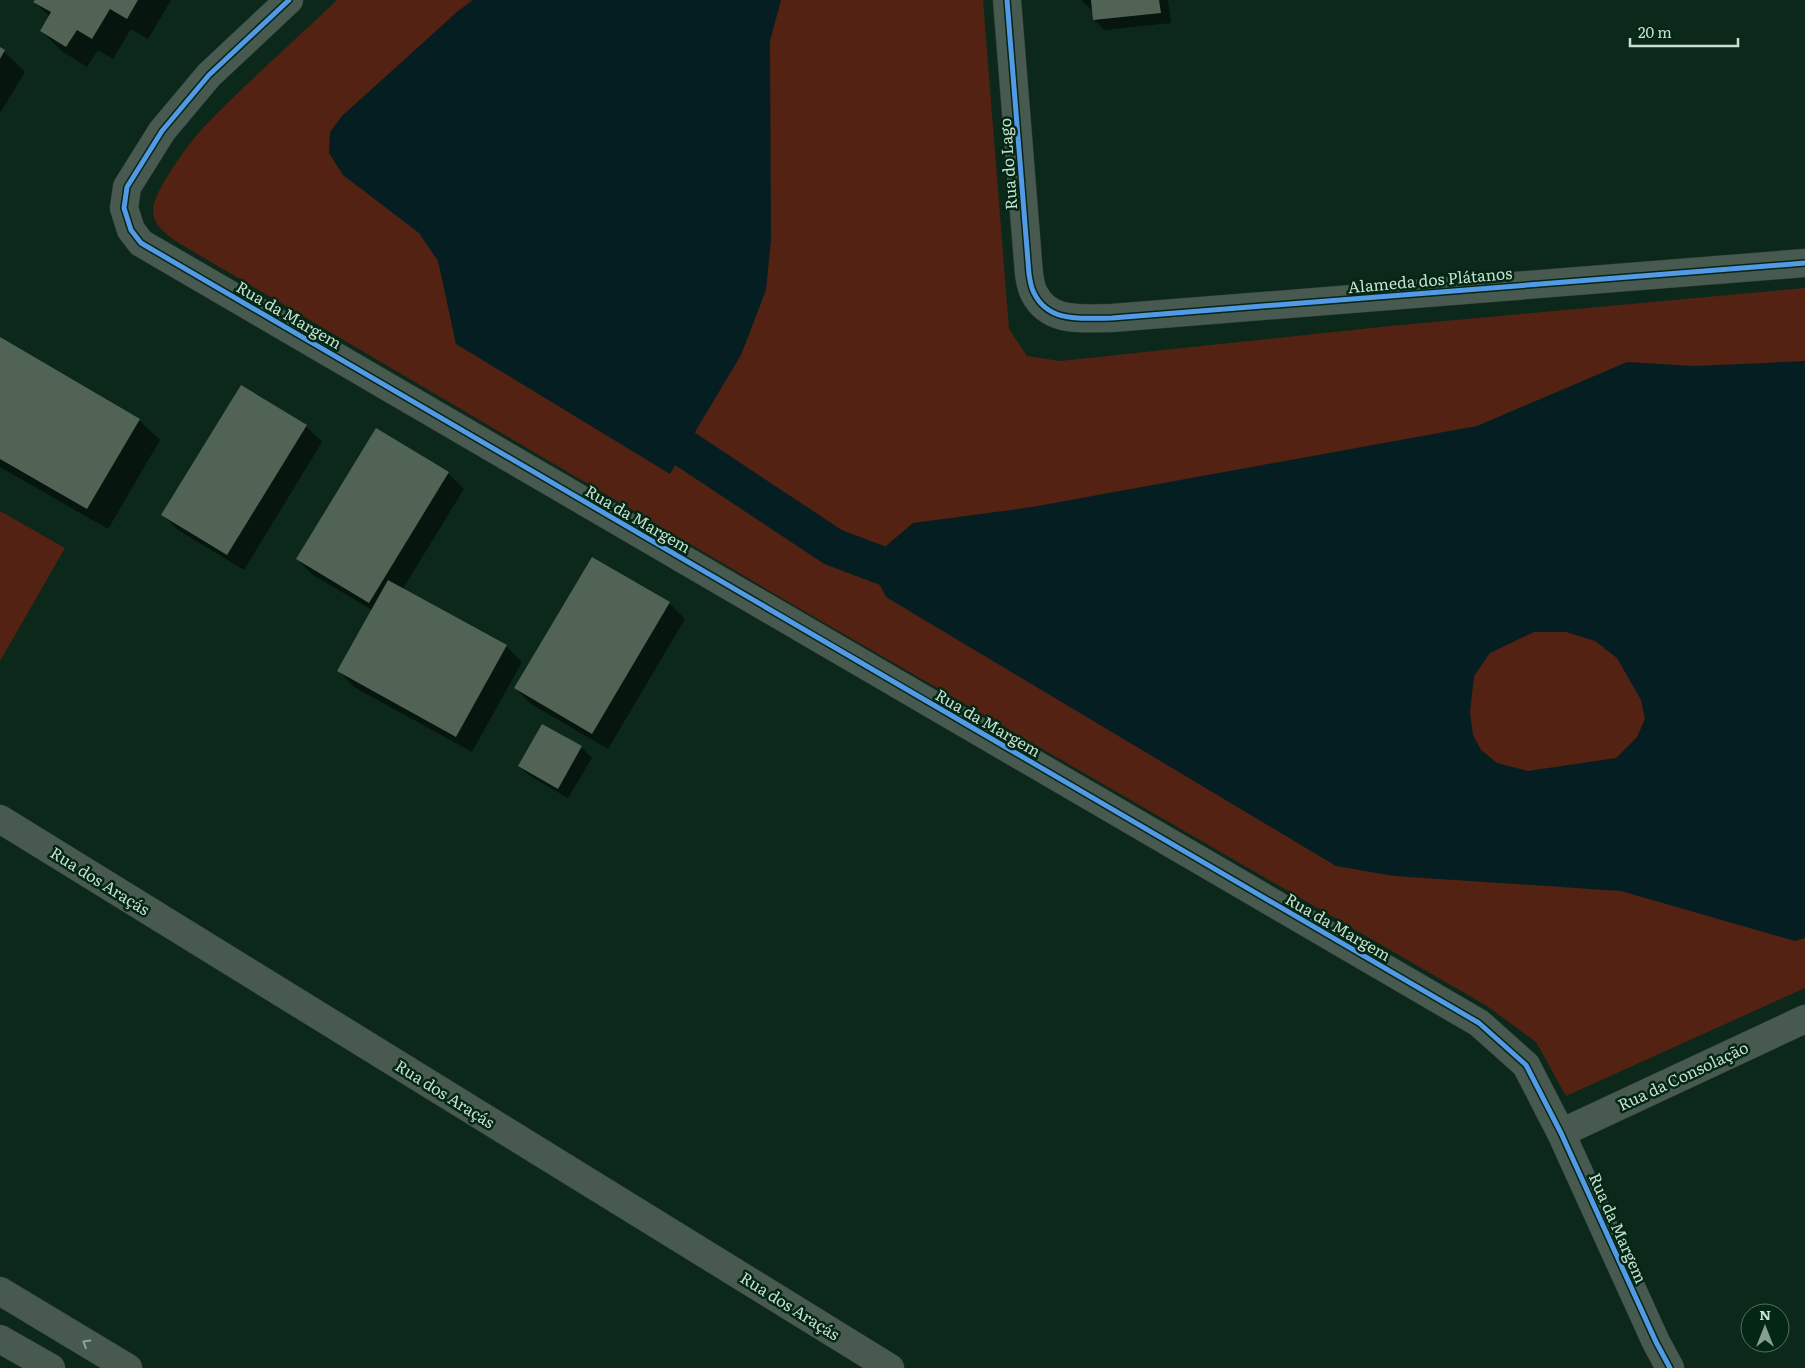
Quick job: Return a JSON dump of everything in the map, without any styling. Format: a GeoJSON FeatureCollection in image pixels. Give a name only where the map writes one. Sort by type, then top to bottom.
{"type":"FeatureCollection","features":[{"type":"Feature","properties":{"kind":"street","name":"Rua da Margem"},"geometry":{"type":"LineString","coordinates":[[289,0],[209,75],[162,131],[132,179],[128,187],[124,208],[131,230],[141,243],[1479,1022],[1526,1065],[1561,1133],[1652,1333],[1670,1368]]}},
{"type":"Feature","properties":{"kind":"street","name":"Rua do Lago"},"geometry":{"type":"LineString","coordinates":[[1007,0],[1029,274],[1034,293],[1041,303],[1057,316]]}},
{"type":"Feature","properties":{"kind":"street","name":"Alameda dos Plátanos"},"geometry":{"type":"LineString","coordinates":[[1057,316],[1112,318],[1805,263]]}},
{"type":"Feature","properties":{"kind":"street","name":"Rua dos Araçás"},"geometry":{"type":"LineString","coordinates":[[0,819],[890,1368]]}},
{"type":"Feature","properties":{"kind":"street","name":"Rua da Consolação"},"geometry":{"type":"LineString","coordinates":[[1561,1133],[1805,1019]]}},
{"type":"Feature","properties":{"kind":"street"},"geometry":{"type":"LineString","coordinates":[[0,1291],[128,1368]]}},
{"type":"Feature","properties":{"kind":"street"},"geometry":{"type":"LineString","coordinates":[[0,1339],[40,1362],[50,1321]]}},
{"type":"Feature","properties":{"kind":"shaded area"},"geometry":{"type":"Polygon","coordinates":[[[337,0],[983,0],[1009,329],[1027,356],[1060,361],[1390,326],[1805,288],[1805,988],[1566,1096],[1536,1042],[1487,1006],[797,607],[177,242],[158,225],[153,210],[165,180],[196,136],[218,112],[337,0]]]}},
{"type":"Feature","properties":{"kind":"shaded area"},"geometry":{"type":"Polygon","coordinates":[[[0,511],[65,548],[0,661],[0,511]]]}},
{"type":"Feature","properties":{"kind":"water"},"geometry":{"type":"Polygon","coordinates":[[[473,0],[781,0],[770,41],[771,240],[766,290],[741,355],[670,474],[456,344],[438,261],[419,233],[343,175],[329,153],[330,132],[342,116],[458,11],[473,0]]]}},
{"type":"Feature","properties":{"kind":"water"},"geometry":{"type":"Polygon","coordinates":[[[1805,361],[1805,938],[1795,941],[1621,891],[1394,876],[1336,866],[886,597],[874,574],[887,545],[913,523],[1032,507],[1477,426],[1627,362],[1695,366],[1805,361]],[[1534,632],[1490,653],[1474,676],[1470,712],[1473,735],[1481,750],[1497,763],[1528,771],[1616,758],[1637,737],[1645,719],[1641,700],[1617,658],[1595,641],[1566,632],[1534,632]]]}},
{"type":"Feature","properties":{"kind":"building"},"geometry":{"type":"Polygon","coordinates":[[[35,0],[138,0],[127,19],[110,9],[92,39],[77,30],[66,47],[40,31],[51,12],[33,2],[35,0]]]}},
{"type":"Feature","properties":{"kind":"building"},"geometry":{"type":"Polygon","coordinates":[[[1091,0],[1159,0],[1161,13],[1093,20],[1091,0]]]}},
{"type":"Feature","properties":{"kind":"building"},"geometry":{"type":"Polygon","coordinates":[[[0,47],[5,50],[0,59],[0,47]]]}},
{"type":"Feature","properties":{"kind":"building"},"geometry":{"type":"Polygon","coordinates":[[[0,337],[140,419],[87,509],[0,459],[0,337]]]}},
{"type":"Feature","properties":{"kind":"building"},"geometry":{"type":"Polygon","coordinates":[[[241,385],[307,425],[227,555],[161,515],[241,385]]]}},
{"type":"Feature","properties":{"kind":"building"},"geometry":{"type":"Polygon","coordinates":[[[376,428],[449,472],[369,603],[296,559],[376,428]]]}},
{"type":"Feature","properties":{"kind":"building"},"geometry":{"type":"Polygon","coordinates":[[[592,557],[670,602],[592,734],[514,688],[592,557]]]}},
{"type":"Feature","properties":{"kind":"building"},"geometry":{"type":"Polygon","coordinates":[[[388,580],[507,645],[456,737],[337,671],[388,580]]]}},
{"type":"Feature","properties":{"kind":"building"},"geometry":{"type":"Polygon","coordinates":[[[542,724],[582,746],[558,789],[518,766],[542,724]]]}},
{"type":"Feature","properties":{"kind":"waterway"},"geometry":{"type":"LineString","coordinates":[[658,431],[833,547],[905,574]]}},
{"type":"Feature","properties":{"kind":"cycle path"},"geometry":{"type":"LineString","coordinates":[[289,0],[209,75],[162,131],[127,187],[124,208],[131,230],[141,243],[1479,1023],[1526,1065],[1561,1133],[1656,1342],[1670,1368]]}},
{"type":"Feature","properties":{"kind":"cycle path"},"geometry":{"type":"LineString","coordinates":[[1007,0],[1029,274],[1033,291],[1041,303],[1058,315],[1079,318],[1112,318],[1805,263]]}}]}
